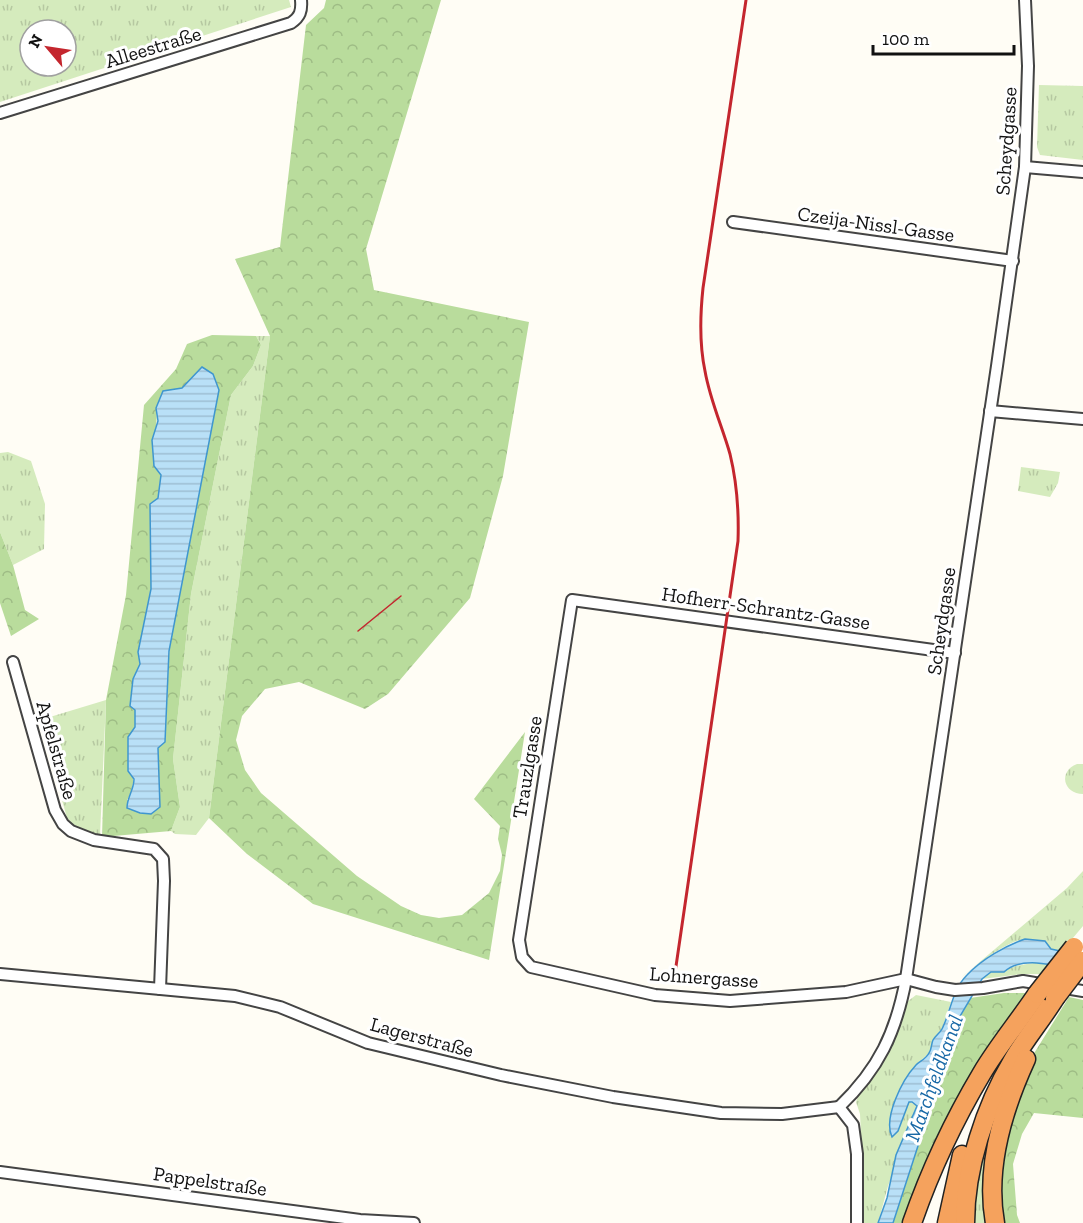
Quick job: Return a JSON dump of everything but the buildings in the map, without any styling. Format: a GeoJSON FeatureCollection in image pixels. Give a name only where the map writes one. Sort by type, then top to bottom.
{"type":"FeatureCollection","features":[{"type":"Feature","properties":{"kind":"highway"},"geometry":{"type":"LineString","coordinates":[[912,1223],[938,1159],[983,1072],[1037,994],[1080,948]]}},
{"type":"Feature","properties":{"kind":"highway"},"geometry":{"type":"LineString","coordinates":[[965,1223],[966,1195],[972,1164],[988,1115],[1012,1062],[1055,998],[1080,948]]}},
{"type":"Feature","properties":{"kind":"highway"},"geometry":{"type":"LineString","coordinates":[[995,1223],[993,1181],[1000,1133],[1014,1087],[1042,1019]]}},
{"type":"Feature","properties":{"kind":"highway"},"geometry":{"type":"LineString","coordinates":[[947,1223],[957,1174],[972,1124],[1012,1031]]}},
{"type":"Feature","properties":{"kind":"street","name":"Alleestraße"},"geometry":{"type":"LineString","coordinates":[[0,114],[291,23],[302,10],[301,0]]}},
{"type":"Feature","properties":{"kind":"street","name":"Scheydgasse"},"geometry":{"type":"LineString","coordinates":[[839,1107],[856,1092],[886,1048],[900,1011],[906,979],[1025,167],[1028,66],[1025,0]]}},
{"type":"Feature","properties":{"kind":"street"},"geometry":{"type":"LineString","coordinates":[[1025,167],[1083,172]]}},
{"type":"Feature","properties":{"kind":"street","name":"Czeija-Nissl-Gasse"},"geometry":{"type":"LineString","coordinates":[[734,222],[1013,261]]}},
{"type":"Feature","properties":{"kind":"street"},"geometry":{"type":"LineString","coordinates":[[990,411],[1083,419]]}},
{"type":"Feature","properties":{"kind":"street","name":"Hofherr-Schrantz-Gasse"},"geometry":{"type":"LineString","coordinates":[[572,600],[955,653]]}},
{"type":"Feature","properties":{"kind":"street","name":"Trauzlgasse"},"geometry":{"type":"LineString","coordinates":[[519,940],[572,600]]}},
{"type":"Feature","properties":{"kind":"street","name":"Apfelstraße"},"geometry":{"type":"LineString","coordinates":[[13,662],[55,810],[63,824],[72,831],[94,840],[154,849],[163,859],[160,989]]}},
{"type":"Feature","properties":{"kind":"street","name":"Lohnergasse"},"geometry":{"type":"LineString","coordinates":[[519,940],[522,957],[531,967],[655,995],[730,1001],[762,1000],[846,992],[906,979]]}},
{"type":"Feature","properties":{"kind":"street","name":"Lagerstraße"},"geometry":{"type":"LineString","coordinates":[[0,974],[235,996],[280,1007],[368,1043],[501,1075],[613,1097],[721,1113],[782,1114],[839,1107]]}},
{"type":"Feature","properties":{"kind":"street"},"geometry":{"type":"LineString","coordinates":[[906,979],[955,990],[1023,981],[1083,991]]}},
{"type":"Feature","properties":{"kind":"street"},"geometry":{"type":"LineString","coordinates":[[839,1107],[854,1125],[857,1154],[857,1223]]}},
{"type":"Feature","properties":{"kind":"street","name":"Pappelstraße"},"geometry":{"type":"LineString","coordinates":[[0,1172],[360,1220],[414,1223]]}},
{"type":"Feature","properties":{"kind":"green space"},"geometry":{"type":"Polygon","coordinates":[[[0,0],[289,0],[291,7],[78,77],[78,18],[18,18],[18,78],[74,78],[0,102],[0,0]]]}},
{"type":"Feature","properties":{"kind":"green space"},"geometry":{"type":"Polygon","coordinates":[[[326,0],[441,0],[366,249],[374,290],[529,322],[503,476],[470,598],[388,694],[365,709],[299,682],[265,689],[242,716],[236,740],[245,770],[261,793],[357,876],[401,906],[421,915],[439,918],[462,915],[489,893],[500,871],[502,855],[498,839],[500,826],[474,799],[525,732],[489,960],[313,904],[247,854],[209,818],[270,336],[235,259],[280,247],[306,25],[324,8],[326,0]]]}},
{"type":"Feature","properties":{"kind":"green space"},"geometry":{"type":"Polygon","coordinates":[[[1039,85],[1083,86],[1083,160],[1040,155],[1037,147],[1039,85]]]}},
{"type":"Feature","properties":{"kind":"green space"},"geometry":{"type":"Polygon","coordinates":[[[212,335],[256,336],[261,345],[253,366],[231,395],[191,594],[173,759],[180,807],[171,831],[102,837],[106,700],[126,595],[144,405],[176,369],[187,344],[212,335]],[[182,388],[156,408],[153,450],[156,466],[161,474],[158,498],[150,504],[151,589],[138,652],[140,664],[133,679],[130,705],[135,710],[135,727],[128,737],[133,785],[127,800],[160,807],[158,748],[165,742],[182,388]]]}},
{"type":"Feature","properties":{"kind":"green space"},"geometry":{"type":"Polygon","coordinates":[[[256,336],[270,336],[209,818],[196,835],[175,834],[171,831],[180,807],[173,759],[191,594],[231,395],[253,366],[261,345],[256,336]]]}},
{"type":"Feature","properties":{"kind":"green space"},"geometry":{"type":"Polygon","coordinates":[[[8,452],[31,461],[45,504],[44,549],[13,565],[0,532],[0,453],[8,452]]]}},
{"type":"Feature","properties":{"kind":"green space"},"geometry":{"type":"Polygon","coordinates":[[[1021,467],[1060,472],[1058,483],[1050,497],[1018,491],[1021,467]]]}},
{"type":"Feature","properties":{"kind":"green space"},"geometry":{"type":"Polygon","coordinates":[[[0,532],[13,565],[25,610],[39,619],[11,636],[0,603],[0,532]]]}},
{"type":"Feature","properties":{"kind":"green space"},"geometry":{"type":"Polygon","coordinates":[[[106,700],[100,836],[75,826],[67,818],[40,720],[106,700]]]}},
{"type":"Feature","properties":{"kind":"green space"},"geometry":{"type":"Polygon","coordinates":[[[1077,764],[1083,764],[1083,794],[1071,790],[1065,782],[1067,772],[1077,764]]]}},
{"type":"Feature","properties":{"kind":"green space"},"geometry":{"type":"Polygon","coordinates":[[[1083,871],[1083,926],[1062,951],[1051,949],[1045,941],[1025,939],[992,954],[962,977],[1067,888],[1083,871]]]}},
{"type":"Feature","properties":{"kind":"green space"},"geometry":{"type":"Polygon","coordinates":[[[1041,962],[1048,965],[1041,974],[982,979],[991,972],[1004,972],[1017,966],[1041,962]]]}},
{"type":"Feature","properties":{"kind":"green space"},"geometry":{"type":"Polygon","coordinates":[[[1004,993],[1027,993],[906,1223],[893,1223],[956,1023],[970,998],[1004,993]]]}},
{"type":"Feature","properties":{"kind":"green space"},"geometry":{"type":"Polygon","coordinates":[[[916,995],[951,1002],[942,1029],[933,1039],[931,1051],[915,1066],[910,1075],[898,1131],[909,1102],[917,1105],[916,1112],[888,1186],[878,1223],[862,1223],[862,1153],[860,1114],[856,1102],[860,1091],[887,1053],[907,1002],[916,995]]]}},
{"type":"Feature","properties":{"kind":"green space"},"geometry":{"type":"Polygon","coordinates":[[[1069,997],[1083,1000],[1083,1118],[1034,1113],[1022,1134],[1013,1164],[1017,1215],[1020,1223],[1002,1223],[1000,1189],[1005,1146],[1016,1105],[1033,1055],[1069,997]]]}},
{"type":"Feature","properties":{"kind":"green space"},"geometry":{"type":"Polygon","coordinates":[[[1008,1080],[990,1223],[975,1223],[973,1207],[986,1137],[1008,1080]]]}},
{"type":"Feature","properties":{"kind":"water"},"geometry":{"type":"Polygon","coordinates":[[[202,367],[213,374],[219,390],[169,651],[165,742],[158,748],[160,807],[151,814],[140,813],[127,808],[134,779],[128,771],[128,737],[135,727],[135,710],[130,706],[133,679],[140,664],[138,652],[151,589],[150,504],[158,498],[161,475],[154,466],[152,440],[158,421],[156,408],[163,391],[182,388],[202,367]]]}},
{"type":"Feature","properties":{"kind":"water","name":"Marchfeldkanal"},"geometry":{"type":"Polygon","coordinates":[[[1025,939],[1045,941],[1051,949],[1083,956],[1083,972],[1032,963],[1021,964],[1004,972],[991,972],[982,979],[956,1023],[893,1223],[878,1223],[887,1198],[896,1155],[917,1106],[909,1102],[898,1131],[892,1137],[890,1120],[900,1089],[916,1065],[930,1051],[933,1040],[942,1029],[962,981],[987,958],[1025,939]]]}},
{"type":"Feature","properties":{"kind":"tram line"},"geometry":{"type":"LineString","coordinates":[[358,631],[401,596]]}},
{"type":"Feature","properties":{"kind":"railway"},"geometry":{"type":"LineString","coordinates":[[674,980],[738,541],[738,508],[734,476],[730,454],[707,382],[703,361],[701,319],[703,288],[746,0]]}}]}
